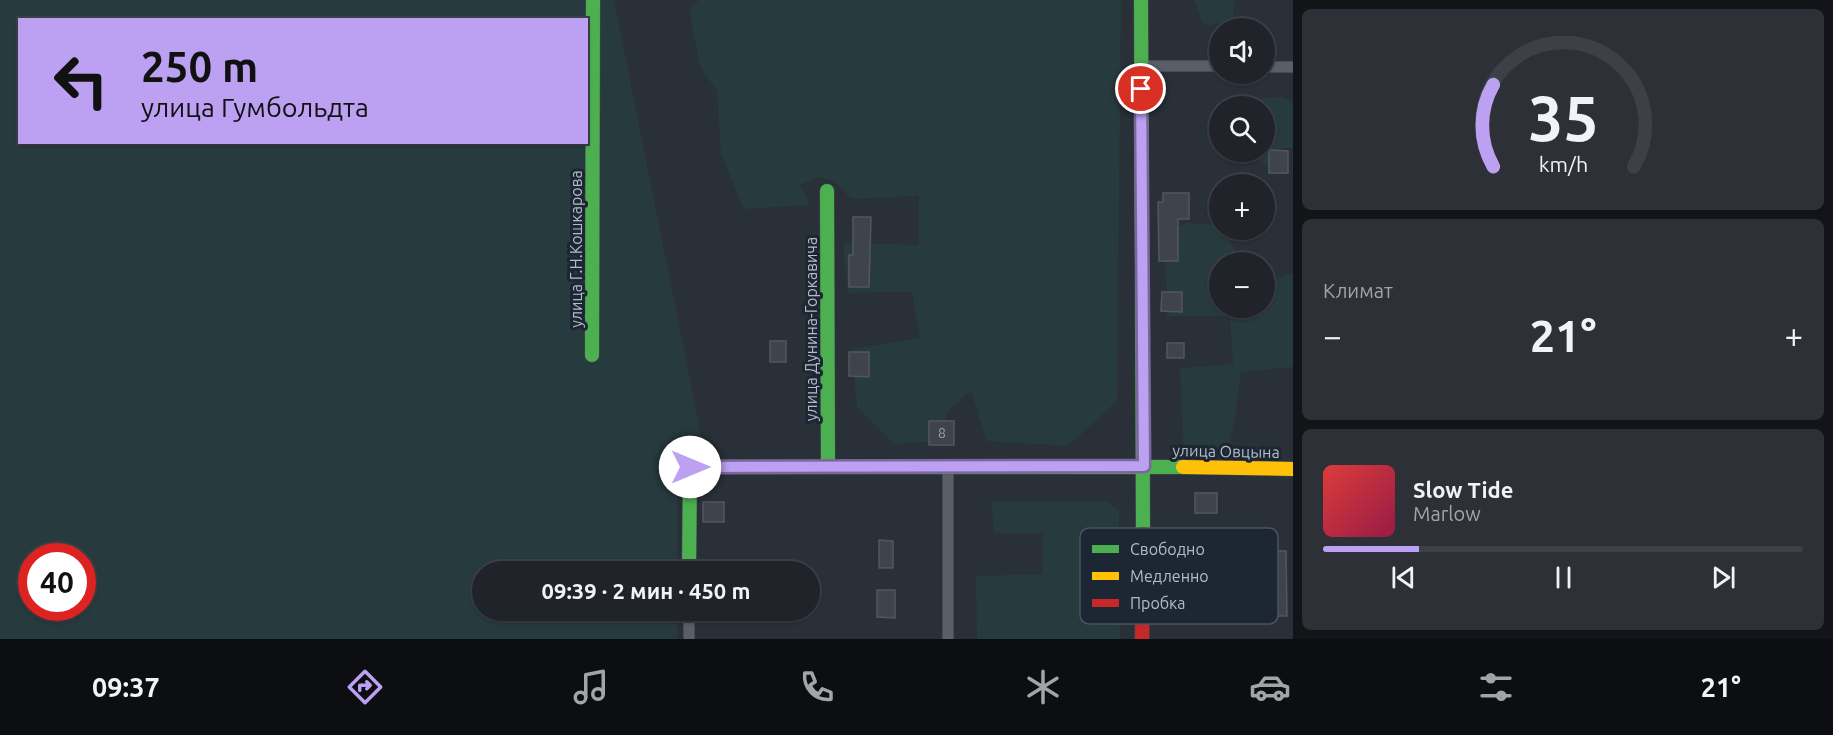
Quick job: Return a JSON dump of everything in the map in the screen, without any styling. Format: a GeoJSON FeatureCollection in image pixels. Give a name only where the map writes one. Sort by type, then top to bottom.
{"type":"FeatureCollection","features":[{"type":"Feature","properties":{"kind":"street","name":"улица Г.Н.Кошкарова"},"geometry":{"type":"LineString","coordinates":[[592,355],[593,0]]}},
{"type":"Feature","properties":{"kind":"street"},"geometry":{"type":"LineString","coordinates":[[1141,0],[1143,528]]}},
{"type":"Feature","properties":{"kind":"street"},"geometry":{"type":"LineString","coordinates":[[1140,66],[1209,66]]}},
{"type":"Feature","properties":{"kind":"street"},"geometry":{"type":"LineString","coordinates":[[1275,67],[1293,67]]}},
{"type":"Feature","properties":{"kind":"street","name":"улица Дунина-Горкавича"},"geometry":{"type":"LineString","coordinates":[[827,191],[828,466]]}},
{"type":"Feature","properties":{"kind":"street"},"geometry":{"type":"LineString","coordinates":[[948,466],[948,639]]}},
{"type":"Feature","properties":{"kind":"street","name":"улица Овцына"},"geometry":{"type":"LineString","coordinates":[[689,561],[690,467],[1144,466],[1293,469]]}},
{"type":"Feature","properties":{"kind":"street"},"geometry":{"type":"LineString","coordinates":[[689,621],[689,639]]}},
{"type":"Feature","properties":{"kind":"street"},"geometry":{"type":"LineString","coordinates":[[1142,624],[1142,639]]}},
{"type":"Feature","properties":{"kind":"green space"},"geometry":{"type":"Polygon","coordinates":[[[0,0],[614,0],[706,460],[677,459],[677,561],[472,561],[472,621],[677,621],[677,639],[0,639],[0,0]]]}},
{"type":"Feature","properties":{"kind":"green space"},"geometry":{"type":"Polygon","coordinates":[[[699,0],[1121,0],[1117,401],[1068,446],[987,441],[971,391],[949,410],[937,441],[894,444],[857,407],[852,349],[920,338],[912,292],[848,293],[843,243],[919,245],[919,196],[852,199],[836,183],[819,177],[800,185],[810,205],[744,209],[721,154],[717,91],[700,67],[689,9],[699,0]]]}},
{"type":"Feature","properties":{"kind":"green space"},"geometry":{"type":"Polygon","coordinates":[[[1194,0],[1235,0],[1233,18],[1209,18],[1209,25],[1203,25],[1194,0]]]}},
{"type":"Feature","properties":{"kind":"green space"},"geometry":{"type":"Polygon","coordinates":[[[1275,97],[1283,97],[1293,103],[1293,148],[1281,148],[1278,172],[1267,167],[1263,162],[1275,162],[1275,97]]]}},
{"type":"Feature","properties":{"kind":"green space"},"geometry":{"type":"Polygon","coordinates":[[[1187,223],[1209,224],[1209,240],[1229,240],[1236,252],[1209,252],[1209,316],[1167,316],[1165,234],[1187,223]]]}},
{"type":"Feature","properties":{"kind":"green space"},"geometry":{"type":"Polygon","coordinates":[[[1293,273],[1293,367],[1241,372],[1235,418],[1226,456],[1206,456],[1184,449],[1180,368],[1233,364],[1230,318],[1275,318],[1275,279],[1293,273]]]}},
{"type":"Feature","properties":{"kind":"green space"},"geometry":{"type":"Polygon","coordinates":[[[991,502],[1107,502],[1119,511],[1119,528],[1080,528],[1080,624],[1120,624],[1120,639],[977,639],[976,576],[1042,574],[1043,533],[994,533],[991,502]]]}},
{"type":"Feature","properties":{"kind":"building"},"geometry":{"type":"Polygon","coordinates":[[[1275,150],[1288,151],[1288,173],[1269,173],[1269,162],[1275,162],[1275,150]]]}},
{"type":"Feature","properties":{"kind":"building"},"geometry":{"type":"Polygon","coordinates":[[[1163,193],[1189,193],[1189,219],[1178,219],[1178,261],[1159,261],[1158,202],[1163,202],[1163,193]]]}},
{"type":"Feature","properties":{"kind":"building"},"geometry":{"type":"Polygon","coordinates":[[[853,217],[871,217],[869,287],[849,287],[849,255],[853,255],[853,217]]]}},
{"type":"Feature","properties":{"kind":"building"},"geometry":{"type":"Polygon","coordinates":[[[1162,292],[1182,292],[1182,312],[1161,311],[1162,292]]]}},
{"type":"Feature","properties":{"kind":"building"},"geometry":{"type":"Polygon","coordinates":[[[770,341],[786,341],[786,362],[770,362],[770,341]]]}},
{"type":"Feature","properties":{"kind":"building"},"geometry":{"type":"Polygon","coordinates":[[[1167,343],[1184,343],[1184,358],[1167,358],[1167,343]]]}},
{"type":"Feature","properties":{"kind":"building"},"geometry":{"type":"Polygon","coordinates":[[[849,352],[869,352],[869,377],[849,376],[849,352]]]}},
{"type":"Feature","properties":{"kind":"building"},"geometry":{"type":"Polygon","coordinates":[[[929,421],[954,421],[954,445],[929,445],[929,421]]]}},
{"type":"Feature","properties":{"kind":"building"},"geometry":{"type":"Polygon","coordinates":[[[1195,493],[1217,493],[1217,513],[1195,513],[1195,493]]]}},
{"type":"Feature","properties":{"kind":"building"},"geometry":{"type":"Polygon","coordinates":[[[703,502],[724,502],[724,522],[703,522],[703,502]]]}},
{"type":"Feature","properties":{"kind":"building"},"geometry":{"type":"Polygon","coordinates":[[[879,540],[893,541],[893,568],[879,568],[879,540]]]}},
{"type":"Feature","properties":{"kind":"building"},"geometry":{"type":"Polygon","coordinates":[[[1278,551],[1286,551],[1287,616],[1278,616],[1278,551]]]}},
{"type":"Feature","properties":{"kind":"building"},"geometry":{"type":"Polygon","coordinates":[[[877,590],[895,590],[895,618],[877,617],[877,590]]]}},
{"type":"Feature","properties":{"kind":"traffic: fast"},"geometry":{"type":"LineString","coordinates":[[592,355],[593,0]]}},
{"type":"Feature","properties":{"kind":"traffic: fast"},"geometry":{"type":"LineString","coordinates":[[1141,0],[1143,528]]}},
{"type":"Feature","properties":{"kind":"traffic: fast"},"geometry":{"type":"LineString","coordinates":[[827,191],[828,466]]}},
{"type":"Feature","properties":{"kind":"traffic: fast"},"geometry":{"type":"LineString","coordinates":[[689,561],[690,467],[1183,467]]}},
{"type":"Feature","properties":{"kind":"traffic: slow"},"geometry":{"type":"LineString","coordinates":[[1183,467],[1293,469]]}},
{"type":"Feature","properties":{"kind":"traffic: jam"},"geometry":{"type":"LineString","coordinates":[[1142,624],[1142,639]]}},
{"type":"Feature","properties":{"kind":"route"},"geometry":{"type":"LineString","coordinates":[[690,467],[1144,466],[1141,89]]}}]}
